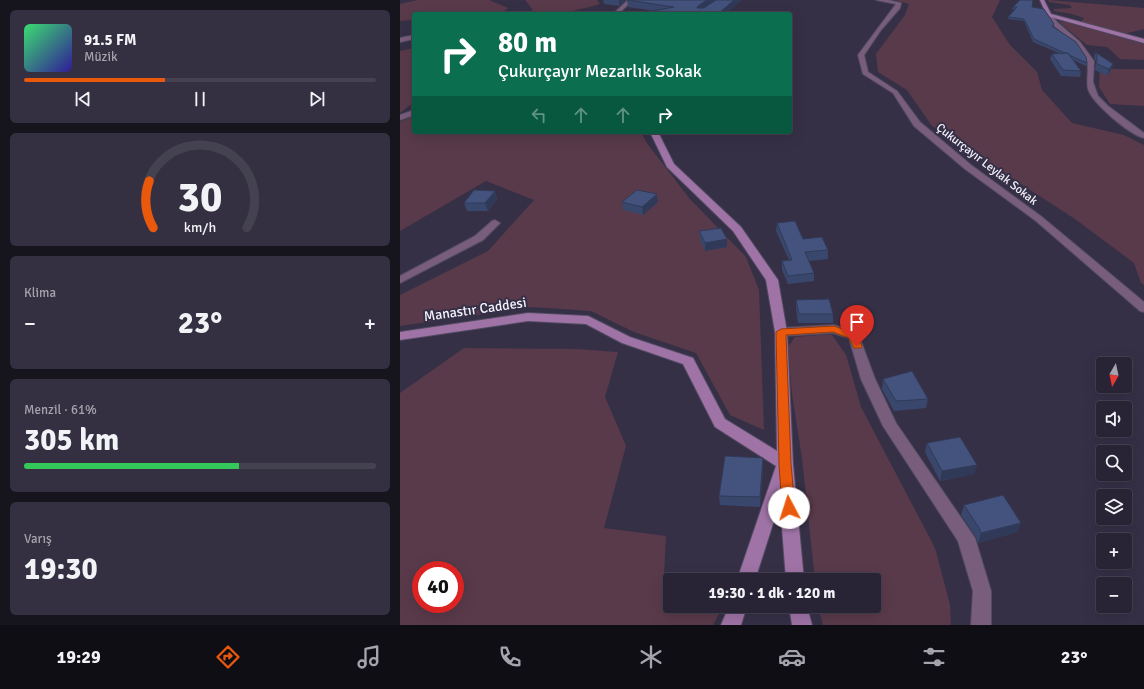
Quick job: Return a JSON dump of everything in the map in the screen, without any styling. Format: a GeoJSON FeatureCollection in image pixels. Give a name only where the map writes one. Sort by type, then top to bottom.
{"type":"FeatureCollection","features":[{"type":"Feature","properties":{"kind":"street"},"geometry":{"type":"LineString","coordinates":[[617,12],[632,0]]}},
{"type":"Feature","properties":{"kind":"street","name":"Çukurçayır Leylak Sokak"},"geometry":{"type":"LineString","coordinates":[[878,0],[899,3],[898,7],[879,29],[860,55],[865,73],[895,92],[917,124],[968,167],[1039,219],[1144,308]]}},
{"type":"Feature","properties":{"kind":"street"},"geometry":{"type":"LineString","coordinates":[[1042,0],[1049,15],[1055,23],[1078,43],[1091,61],[1089,72],[1091,90],[1102,106],[1133,130],[1144,136]]}},
{"type":"Feature","properties":{"kind":"street"},"geometry":{"type":"LineString","coordinates":[[1049,15],[1144,41]]}},
{"type":"Feature","properties":{"kind":"street"},"geometry":{"type":"LineString","coordinates":[[400,40],[412,37]]}},
{"type":"Feature","properties":{"kind":"street"},"geometry":{"type":"LineString","coordinates":[[400,118],[412,113]]}},
{"type":"Feature","properties":{"kind":"street"},"geometry":{"type":"LineString","coordinates":[[655,134],[670,165],[737,229],[772,280],[781,332],[785,464],[794,573]]}},
{"type":"Feature","properties":{"kind":"street"},"geometry":{"type":"LineString","coordinates":[[400,280],[479,238],[495,223]]}},
{"type":"Feature","properties":{"kind":"street","name":"Manastır Caddesi"},"geometry":{"type":"LineString","coordinates":[[400,336],[528,317],[588,320],[626,340],[688,361],[720,423],[785,464]]}},
{"type":"Feature","properties":{"kind":"street"},"geometry":{"type":"LineString","coordinates":[[781,332],[834,329],[854,336],[868,379],[890,426],[966,538],[982,591],[981,625]]}},
{"type":"Feature","properties":{"kind":"street"},"geometry":{"type":"LineString","coordinates":[[748,573],[785,464]]}},
{"type":"Feature","properties":{"kind":"street"},"geometry":{"type":"LineString","coordinates":[[731,625],[735,613]]}},
{"type":"Feature","properties":{"kind":"street"},"geometry":{"type":"LineString","coordinates":[[799,613],[802,625]]}},
{"type":"Feature","properties":{"kind":"shaded area"},"geometry":{"type":"Polygon","coordinates":[[[418,0],[489,0],[508,8],[503,12],[412,12],[412,20],[400,21],[400,4],[418,0]]]}},
{"type":"Feature","properties":{"kind":"shaded area"},"geometry":{"type":"Polygon","coordinates":[[[525,0],[597,0],[600,4],[572,12],[532,12],[532,9],[525,0]]]}},
{"type":"Feature","properties":{"kind":"shaded area"},"geometry":{"type":"Polygon","coordinates":[[[895,0],[1000,0],[992,17],[1010,45],[1037,72],[1042,90],[1072,123],[1124,135],[1144,145],[1144,285],[1141,283],[1134,263],[1075,219],[932,126],[907,90],[878,72],[876,54],[905,15],[909,4],[895,0]]]}},
{"type":"Feature","properties":{"kind":"shaded area"},"geometry":{"type":"Polygon","coordinates":[[[1048,0],[1144,8],[1144,29],[1124,34],[1081,22],[1084,18],[1054,11],[1054,9],[1072,8],[1070,5],[1049,2],[1048,0]]]}},
{"type":"Feature","properties":{"kind":"shaded area"},"geometry":{"type":"Polygon","coordinates":[[[1058,21],[1144,44],[1144,60],[1120,59],[1107,47],[1087,45],[1058,21]]]}},
{"type":"Feature","properties":{"kind":"shaded area"},"geometry":{"type":"Polygon","coordinates":[[[412,48],[412,104],[400,113],[400,51],[412,48]]]}},
{"type":"Feature","properties":{"kind":"shaded area"},"geometry":{"type":"Polygon","coordinates":[[[1100,69],[1144,69],[1144,106],[1110,104],[1099,87],[1100,69]]]}},
{"type":"Feature","properties":{"kind":"shaded area"},"geometry":{"type":"Polygon","coordinates":[[[412,117],[412,134],[642,134],[646,142],[689,198],[746,257],[759,290],[764,430],[730,415],[696,353],[634,332],[591,311],[531,307],[400,326],[400,295],[488,251],[534,200],[486,181],[400,231],[400,122],[412,117]]]}},
{"type":"Feature","properties":{"kind":"shaded area"},"geometry":{"type":"Polygon","coordinates":[[[832,335],[846,355],[861,407],[935,548],[950,605],[951,625],[823,625],[820,613],[881,613],[881,573],[814,573],[802,458],[792,394],[788,347],[795,337],[832,335]]]}},
{"type":"Feature","properties":{"kind":"shaded area"},"geometry":{"type":"Polygon","coordinates":[[[464,348],[576,349],[618,352],[605,397],[626,446],[604,528],[666,536],[663,573],[663,613],[719,613],[713,625],[400,625],[400,393],[464,348]]]}},
{"type":"Feature","properties":{"kind":"building"},"geometry":{"type":"Polygon","coordinates":[[[627,0],[707,0],[697,8],[704,8],[716,0],[734,0],[720,12],[648,12],[674,7],[627,0]]]}},
{"type":"Feature","properties":{"kind":"building"},"geometry":{"type":"Polygon","coordinates":[[[1020,0],[1033,0],[1032,7],[1044,9],[1054,24],[1052,26],[1076,42],[1086,57],[1087,63],[1069,55],[1068,53],[1034,39],[1024,19],[1008,17],[1017,7],[1013,7],[1020,0]]]}},
{"type":"Feature","properties":{"kind":"building"},"geometry":{"type":"Polygon","coordinates":[[[1095,52],[1113,64],[1109,69],[1097,64],[1097,55],[1095,52]]]}},
{"type":"Feature","properties":{"kind":"building"},"geometry":{"type":"Polygon","coordinates":[[[1068,53],[1081,71],[1063,70],[1052,54],[1068,53]]]}},
{"type":"Feature","properties":{"kind":"building"},"geometry":{"type":"Polygon","coordinates":[[[474,190],[495,191],[485,203],[464,203],[474,190]]]}},
{"type":"Feature","properties":{"kind":"building"},"geometry":{"type":"Polygon","coordinates":[[[637,190],[657,194],[642,207],[622,202],[637,190]]]}},
{"type":"Feature","properties":{"kind":"building"},"geometry":{"type":"Polygon","coordinates":[[[795,221],[803,239],[822,237],[828,250],[805,252],[814,273],[788,276],[782,261],[792,260],[777,223],[795,221]]]}},
{"type":"Feature","properties":{"kind":"building"},"geometry":{"type":"Polygon","coordinates":[[[721,228],[727,239],[705,243],[699,231],[721,228]]]}},
{"type":"Feature","properties":{"kind":"building"},"geometry":{"type":"Polygon","coordinates":[[[829,299],[833,314],[799,314],[796,300],[829,299]]]}},
{"type":"Feature","properties":{"kind":"building"},"geometry":{"type":"Polygon","coordinates":[[[912,371],[928,399],[896,401],[883,379],[912,371]]]}},
{"type":"Feature","properties":{"kind":"building"},"geometry":{"type":"Polygon","coordinates":[[[960,437],[977,465],[942,471],[927,443],[960,437]]]}},
{"type":"Feature","properties":{"kind":"building"},"geometry":{"type":"Polygon","coordinates":[[[725,456],[763,458],[760,497],[719,496],[725,456]]]}},
{"type":"Feature","properties":{"kind":"building"},"geometry":{"type":"Polygon","coordinates":[[[1003,495],[1021,523],[981,533],[964,505],[1003,495]]]}},
{"type":"Feature","properties":{"kind":"route"},"geometry":{"type":"LineString","coordinates":[[789,508],[785,464],[781,332],[834,329],[854,336],[857,346]]}}]}
